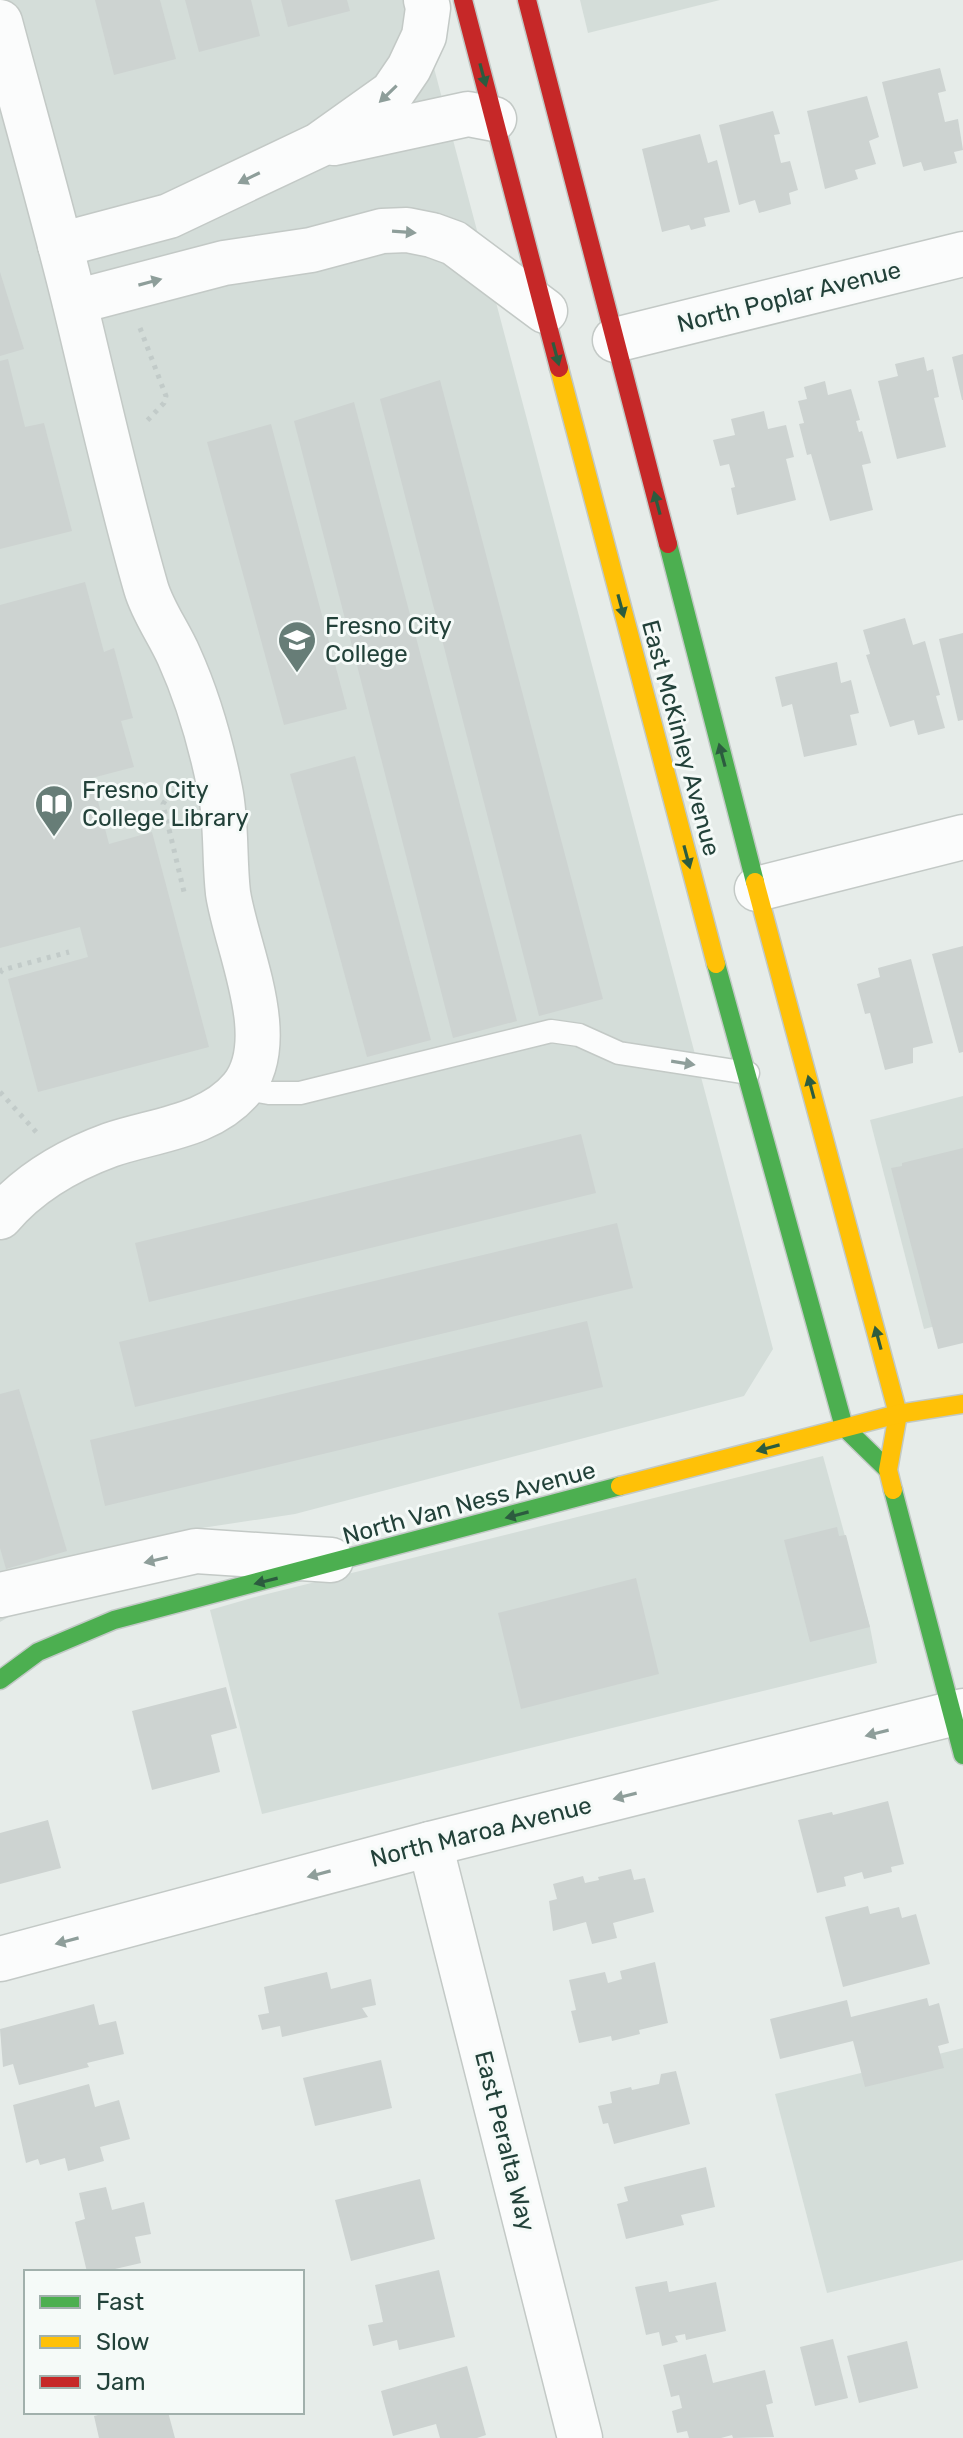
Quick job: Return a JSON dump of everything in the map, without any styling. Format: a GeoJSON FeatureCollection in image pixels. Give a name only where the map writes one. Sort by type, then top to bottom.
{"type":"FeatureCollection","features":[{"type":"Feature","properties":{"kind":"main road","name":"East McKinley Avenue"},"geometry":{"type":"LineString","coordinates":[[463,0],[504,124],[545,311],[680,833],[844,1427]]}},
{"type":"Feature","properties":{"kind":"main road","name":"East McKinley Avenue"},"geometry":{"type":"LineString","coordinates":[[527,0],[603,329],[898,1414],[888,1470],[960,1727]]}},
{"type":"Feature","properties":{"kind":"main road","name":"North Van Ness Avenue"},"geometry":{"type":"LineString","coordinates":[[0,1680],[38,1652],[114,1620],[844,1427],[898,1414],[963,1404]]}},
{"type":"Feature","properties":{"kind":"main road"},"geometry":{"type":"LineString","coordinates":[[844,1427],[888,1470]]}},
{"type":"Feature","properties":{"kind":"street"},"geometry":{"type":"LineString","coordinates":[[60,245],[169,216],[319,145],[392,93],[409,68],[424,36],[428,8],[426,0]]}},
{"type":"Feature","properties":{"kind":"street"},"geometry":{"type":"LineString","coordinates":[[0,22],[75,302],[147,592],[178,652],[195,695],[220,790],[231,910],[257,1017],[255,1057],[242,1088],[209,1114],[110,1145],[57,1170],[22,1195],[0,1217]]}},
{"type":"Feature","properties":{"kind":"street"},"geometry":{"type":"LineString","coordinates":[[319,145],[468,114],[504,124]]}},
{"type":"Feature","properties":{"kind":"street"},"geometry":{"type":"LineString","coordinates":[[75,302],[224,263],[311,250],[382,231],[407,230],[454,243],[545,311]]}},
{"type":"Feature","properties":{"kind":"street","name":"North Poplar Avenue"},"geometry":{"type":"LineString","coordinates":[[603,329],[963,254]]}},
{"type":"Feature","properties":{"kind":"street"},"geometry":{"type":"LineString","coordinates":[[757,889],[963,837]]}},
{"type":"Feature","properties":{"kind":"street"},"geometry":{"type":"LineString","coordinates":[[0,1595],[196,1551],[345,1561]]}},
{"type":"Feature","properties":{"kind":"street","name":"North Maroa Avenue"},"geometry":{"type":"LineString","coordinates":[[0,1959],[430,1844],[960,1727]]}},
{"type":"Feature","properties":{"kind":"street","name":"East Peralta Way"},"geometry":{"type":"LineString","coordinates":[[430,1844],[580,2438]]}},
{"type":"Feature","properties":{"kind":"lane"},"geometry":{"type":"LineString","coordinates":[[242,1088],[269,1093],[300,1093],[551,1031],[579,1035],[619,1053],[748,1073]]}},
{"type":"Feature","properties":{"kind":"path"},"geometry":{"type":"LineString","coordinates":[[139,323],[166,396],[164,403],[140,429]]}},
{"type":"Feature","properties":{"kind":"path"},"geometry":{"type":"LineString","coordinates":[[176,784],[163,804],[185,894]]}},
{"type":"Feature","properties":{"kind":"path"},"geometry":{"type":"LineString","coordinates":[[0,973],[69,952]]}},
{"type":"Feature","properties":{"kind":"path"},"geometry":{"type":"LineString","coordinates":[[0,1092],[44,1140]]}},
{"type":"Feature","properties":{"kind":"shaded area","name":"Fresno City College"},"geometry":{"type":"Polygon","coordinates":[[[0,0],[416,0],[773,1349],[744,1396],[295,1514],[195,1529],[41,1598],[0,1622],[0,0]]]}},
{"type":"Feature","properties":{"kind":"shaded area"},"geometry":{"type":"Polygon","coordinates":[[[580,0],[720,0],[588,33],[580,0]]]}},
{"type":"Feature","properties":{"kind":"shaded area"},"geometry":{"type":"Polygon","coordinates":[[[963,1096],[963,1319],[924,1329],[870,1120],[963,1096]]]}},
{"type":"Feature","properties":{"kind":"shaded area"},"geometry":{"type":"Polygon","coordinates":[[[823,1456],[877,1663],[262,1814],[210,1610],[823,1456]]]}},
{"type":"Feature","properties":{"kind":"shaded area"},"geometry":{"type":"Polygon","coordinates":[[[963,2048],[963,2260],[827,2293],[775,2094],[963,2048]]]}},
{"type":"Feature","properties":{"kind":"building"},"geometry":{"type":"Polygon","coordinates":[[[95,0],[160,0],[176,59],[114,75],[95,0]]]}},
{"type":"Feature","properties":{"kind":"building"},"geometry":{"type":"Polygon","coordinates":[[[185,0],[251,0],[260,36],[199,52],[185,0]]]}},
{"type":"Feature","properties":{"kind":"building"},"geometry":{"type":"Polygon","coordinates":[[[281,0],[347,0],[350,11],[288,27],[281,0]]]}},
{"type":"Feature","properties":{"kind":"building"},"geometry":{"type":"Polygon","coordinates":[[[940,68],[946,91],[938,93],[945,122],[958,119],[963,150],[954,152],[957,163],[924,171],[921,162],[903,167],[882,82],[940,68]]]}},
{"type":"Feature","properties":{"kind":"building"},"geometry":{"type":"Polygon","coordinates":[[[867,96],[879,137],[869,141],[876,164],[855,170],[858,179],[825,189],[807,111],[867,96]]]}},
{"type":"Feature","properties":{"kind":"building"},"geometry":{"type":"Polygon","coordinates":[[[773,111],[780,134],[774,135],[781,163],[790,161],[798,190],[789,193],[791,204],[759,213],[755,200],[739,205],[719,125],[773,111]]]}},
{"type":"Feature","properties":{"kind":"building"},"geometry":{"type":"Polygon","coordinates":[[[700,134],[708,163],[717,160],[730,212],[704,218],[706,226],[691,230],[689,225],[662,232],[642,149],[700,134]]]}},
{"type":"Feature","properties":{"kind":"building"},"geometry":{"type":"Polygon","coordinates":[[[0,272],[24,349],[0,356],[0,272]]]}},
{"type":"Feature","properties":{"kind":"building"},"geometry":{"type":"Polygon","coordinates":[[[963,354],[963,400],[962,400],[952,357],[963,354]]]}},
{"type":"Feature","properties":{"kind":"building"},"geometry":{"type":"Polygon","coordinates":[[[924,357],[927,371],[933,369],[939,397],[934,398],[946,447],[897,459],[878,381],[898,376],[895,364],[924,357]]]}},
{"type":"Feature","properties":{"kind":"building"},"geometry":{"type":"Polygon","coordinates":[[[8,359],[25,427],[44,423],[72,531],[0,549],[0,361],[8,359]]]}},
{"type":"Feature","properties":{"kind":"building"},"geometry":{"type":"Polygon","coordinates":[[[440,380],[603,999],[539,1016],[380,399],[440,380]]]}},
{"type":"Feature","properties":{"kind":"building"},"geometry":{"type":"Polygon","coordinates":[[[825,381],[828,395],[851,389],[860,420],[856,421],[871,463],[862,465],[873,510],[830,521],[811,454],[807,455],[799,424],[804,423],[798,401],[807,399],[804,387],[825,381]]]}},
{"type":"Feature","properties":{"kind":"building"},"geometry":{"type":"Polygon","coordinates":[[[354,402],[517,1021],[453,1038],[294,421],[354,402]]]}},
{"type":"Feature","properties":{"kind":"building"},"geometry":{"type":"Polygon","coordinates":[[[764,411],[768,429],[786,425],[794,457],[786,459],[796,500],[737,515],[729,464],[720,466],[713,440],[735,435],[731,419],[764,411]]]}},
{"type":"Feature","properties":{"kind":"building"},"geometry":{"type":"Polygon","coordinates":[[[271,424],[347,709],[284,725],[207,442],[271,424]]]}},
{"type":"Feature","properties":{"kind":"building","name":"Fresno City College Library"},"geometry":{"type":"Polygon","coordinates":[[[85,582],[104,652],[114,648],[133,718],[121,721],[134,767],[92,778],[109,844],[152,832],[209,1047],[38,1092],[8,979],[88,957],[80,927],[0,948],[0,605],[85,582]]]}},
{"type":"Feature","properties":{"kind":"building"},"geometry":{"type":"Polygon","coordinates":[[[905,618],[913,645],[925,641],[940,695],[936,696],[945,728],[918,735],[914,720],[890,727],[866,655],[870,654],[863,630],[905,618]]]}},
{"type":"Feature","properties":{"kind":"building"},"geometry":{"type":"Polygon","coordinates":[[[963,633],[963,720],[958,721],[939,639],[963,633]]]}},
{"type":"Feature","properties":{"kind":"building"},"geometry":{"type":"Polygon","coordinates":[[[837,662],[841,683],[851,680],[859,713],[850,715],[857,745],[804,757],[792,704],[782,707],[775,677],[837,662]]]}},
{"type":"Feature","properties":{"kind":"building"},"geometry":{"type":"Polygon","coordinates":[[[355,756],[431,1040],[367,1057],[290,774],[355,756]]]}},
{"type":"Feature","properties":{"kind":"building"},"geometry":{"type":"Polygon","coordinates":[[[963,946],[963,1052],[959,1053],[932,954],[963,946]]]}},
{"type":"Feature","properties":{"kind":"building"},"geometry":{"type":"Polygon","coordinates":[[[911,959],[933,1043],[913,1048],[913,1063],[885,1070],[870,1013],[865,1014],[857,984],[880,977],[878,968],[911,959]]]}},
{"type":"Feature","properties":{"kind":"building"},"geometry":{"type":"Polygon","coordinates":[[[581,1134],[596,1193],[149,1302],[135,1243],[581,1134]]]}},
{"type":"Feature","properties":{"kind":"building"},"geometry":{"type":"Polygon","coordinates":[[[963,1148],[963,1343],[938,1349],[891,1168],[963,1148]]]}},
{"type":"Feature","properties":{"kind":"building"},"geometry":{"type":"Polygon","coordinates":[[[617,1223],[633,1288],[135,1407],[119,1342],[617,1223]]]}},
{"type":"Feature","properties":{"kind":"building"},"geometry":{"type":"Polygon","coordinates":[[[587,1321],[603,1387],[105,1506],[90,1440],[587,1321]]]}},
{"type":"Feature","properties":{"kind":"building"},"geometry":{"type":"Polygon","coordinates":[[[19,1389],[67,1551],[6,1569],[0,1548],[0,1394],[19,1389]]]}},
{"type":"Feature","properties":{"kind":"building"},"geometry":{"type":"Polygon","coordinates":[[[837,1527],[839,1536],[846,1535],[870,1627],[810,1642],[784,1540],[837,1527]]]}},
{"type":"Feature","properties":{"kind":"building"},"geometry":{"type":"Polygon","coordinates":[[[636,1578],[659,1674],[521,1709],[498,1613],[636,1578]]]}},
{"type":"Feature","properties":{"kind":"building"},"geometry":{"type":"Polygon","coordinates":[[[226,1687],[237,1728],[211,1735],[220,1772],[152,1790],[132,1711],[226,1687]]]}},
{"type":"Feature","properties":{"kind":"building"},"geometry":{"type":"Polygon","coordinates":[[[888,1801],[904,1864],[891,1867],[892,1872],[864,1879],[862,1872],[844,1877],[846,1886],[817,1893],[798,1820],[888,1801]]]}},
{"type":"Feature","properties":{"kind":"building"},"geometry":{"type":"Polygon","coordinates":[[[48,1820],[61,1868],[0,1884],[0,1833],[48,1820]]]}},
{"type":"Feature","properties":{"kind":"building"},"geometry":{"type":"Polygon","coordinates":[[[631,1869],[634,1880],[645,1878],[654,1912],[613,1923],[617,1938],[592,1944],[586,1922],[553,1931],[549,1901],[557,1899],[553,1884],[583,1876],[585,1883],[631,1869]]]}},
{"type":"Feature","properties":{"kind":"building"},"geometry":{"type":"Polygon","coordinates":[[[868,1906],[870,1914],[899,1907],[902,1918],[916,1914],[930,1964],[843,1987],[825,1917],[868,1906]]]}},
{"type":"Feature","properties":{"kind":"building"},"geometry":{"type":"Polygon","coordinates":[[[655,1962],[668,2023],[612,2041],[611,2036],[579,2043],[571,2011],[576,2010],[569,1980],[605,1972],[608,1983],[622,1979],[620,1971],[655,1962]]]}},
{"type":"Feature","properties":{"kind":"building"},"geometry":{"type":"Polygon","coordinates":[[[327,1972],[331,1989],[371,1979],[376,2005],[362,2008],[368,2017],[282,2037],[280,2026],[262,2030],[258,2015],[269,2013],[264,1987],[327,1972]]]}},
{"type":"Feature","properties":{"kind":"building"},"geometry":{"type":"Polygon","coordinates":[[[927,1998],[929,2006],[939,2003],[949,2043],[938,2046],[944,2068],[865,2087],[853,2041],[780,2059],[770,2019],[847,2000],[851,2017],[927,1998]]]}},
{"type":"Feature","properties":{"kind":"building"},"geometry":{"type":"Polygon","coordinates":[[[94,2004],[99,2025],[116,2021],[124,2054],[87,2063],[89,2067],[19,2085],[13,2064],[3,2067],[0,2029],[94,2004]]]}},
{"type":"Feature","properties":{"kind":"building"},"geometry":{"type":"Polygon","coordinates":[[[381,2060],[392,2108],[315,2126],[303,2078],[381,2060]]]}},
{"type":"Feature","properties":{"kind":"building"},"geometry":{"type":"Polygon","coordinates":[[[676,2071],[690,2124],[614,2144],[608,2123],[603,2124],[598,2106],[612,2103],[610,2092],[659,2084],[661,2074],[676,2071]]]}},
{"type":"Feature","properties":{"kind":"building"},"geometry":{"type":"Polygon","coordinates":[[[89,2084],[95,2107],[119,2100],[130,2139],[100,2147],[104,2161],[68,2171],[65,2158],[40,2165],[38,2159],[26,2163],[13,2105],[89,2084]]]}},
{"type":"Feature","properties":{"kind":"building"},"geometry":{"type":"Polygon","coordinates":[[[706,2167],[715,2207],[681,2215],[684,2225],[626,2239],[617,2204],[628,2201],[624,2187],[706,2167]]]}},
{"type":"Feature","properties":{"kind":"building"},"geometry":{"type":"Polygon","coordinates":[[[420,2179],[435,2239],[351,2261],[335,2200],[420,2179]]]}},
{"type":"Feature","properties":{"kind":"building"},"geometry":{"type":"Polygon","coordinates":[[[106,2187],[112,2210],[144,2202],[151,2234],[135,2237],[141,2263],[111,2270],[87,2270],[75,2222],[85,2219],[79,2193],[106,2187]]]}},
{"type":"Feature","properties":{"kind":"building"},"geometry":{"type":"Polygon","coordinates":[[[439,2270],[455,2337],[399,2350],[397,2340],[373,2346],[368,2325],[383,2322],[375,2285],[439,2270]]]}},
{"type":"Feature","properties":{"kind":"building"},"geometry":{"type":"Polygon","coordinates":[[[667,2281],[669,2292],[716,2282],[726,2331],[686,2340],[685,2334],[675,2336],[678,2342],[662,2346],[659,2332],[646,2335],[635,2287],[667,2281]]]}},
{"type":"Feature","properties":{"kind":"building"},"geometry":{"type":"Polygon","coordinates":[[[833,2339],[848,2398],[815,2406],[800,2347],[833,2339]]]}},
{"type":"Feature","properties":{"kind":"building"},"geometry":{"type":"Polygon","coordinates":[[[907,2341],[918,2388],[859,2403],[847,2356],[907,2341]]]}},
{"type":"Feature","properties":{"kind":"building"},"geometry":{"type":"Polygon","coordinates":[[[706,2354],[713,2383],[765,2370],[773,2403],[766,2405],[774,2437],[733,2438],[732,2435],[689,2438],[687,2431],[677,2433],[672,2411],[682,2408],[679,2395],[671,2397],[663,2365],[706,2354]]]}},
{"type":"Feature","properties":{"kind":"building"},"geometry":{"type":"Polygon","coordinates":[[[467,2366],[486,2435],[477,2438],[440,2438],[436,2424],[393,2436],[381,2391],[467,2366]]]}},
{"type":"Feature","properties":{"kind":"building"},"geometry":{"type":"Polygon","coordinates":[[[169,2414],[175,2438],[99,2438],[94,2416],[169,2414]]]}},
{"type":"Feature","properties":{"kind":"traffic: fast"},"geometry":{"type":"LineString","coordinates":[[668,544],[755,882]]}},
{"type":"Feature","properties":{"kind":"traffic: fast"},"geometry":{"type":"LineString","coordinates":[[716,964],[844,1427],[888,1470]]}},
{"type":"Feature","properties":{"kind":"traffic: fast"},"geometry":{"type":"LineString","coordinates":[[0,1680],[38,1652],[114,1620],[620,1486]]}},
{"type":"Feature","properties":{"kind":"traffic: fast"},"geometry":{"type":"LineString","coordinates":[[893,1490],[963,1755]]}},
{"type":"Feature","properties":{"kind":"traffic: slow"},"geometry":{"type":"LineString","coordinates":[[559,368],[716,964]]}},
{"type":"Feature","properties":{"kind":"traffic: slow"},"geometry":{"type":"LineString","coordinates":[[755,882],[898,1414],[888,1470],[893,1490]]}},
{"type":"Feature","properties":{"kind":"traffic: slow"},"geometry":{"type":"LineString","coordinates":[[620,1486],[898,1414],[963,1404]]}},
{"type":"Feature","properties":{"kind":"traffic: jam"},"geometry":{"type":"LineString","coordinates":[[463,0],[559,368]]}},
{"type":"Feature","properties":{"kind":"traffic: jam"},"geometry":{"type":"LineString","coordinates":[[527,0],[668,544]]}},
{"type":"Feature","properties":{"kind":"place","name":"Fresno City College"},"geometry":{"type":"Point","coordinates":[297,674]}},
{"type":"Feature","properties":{"kind":"place","name":"Fresno City College Library"},"geometry":{"type":"Point","coordinates":[54,838]}}]}
